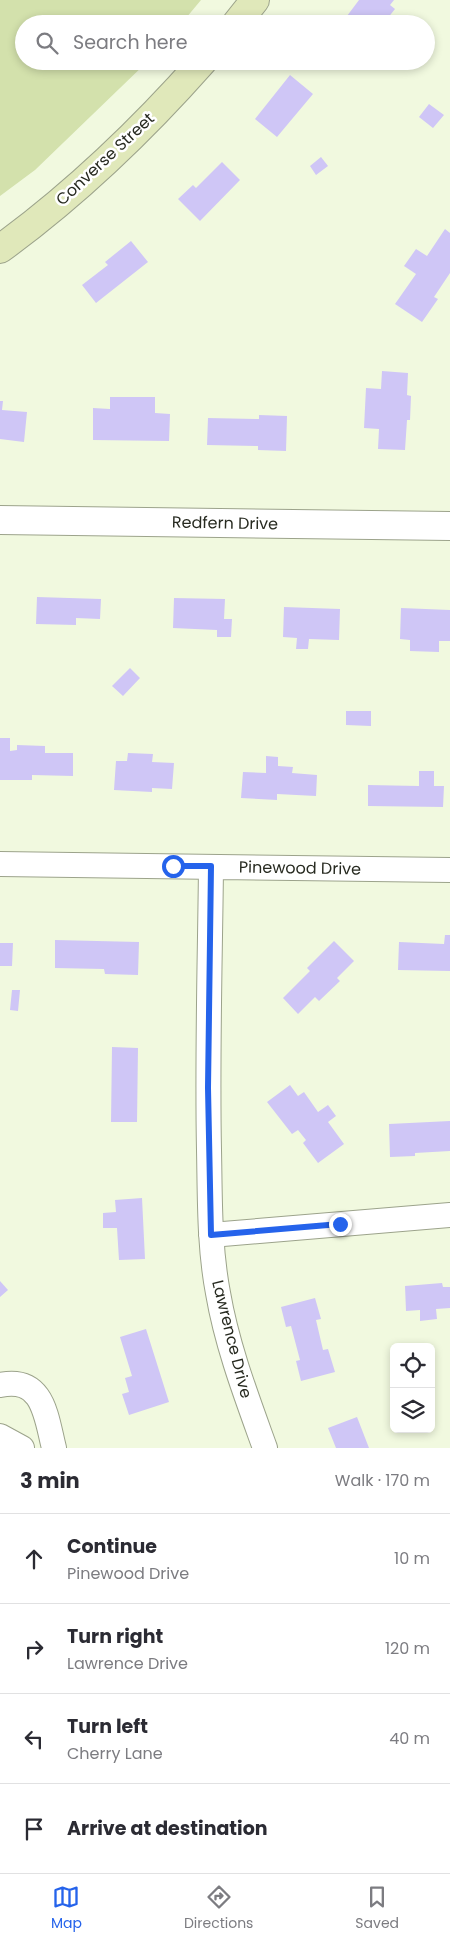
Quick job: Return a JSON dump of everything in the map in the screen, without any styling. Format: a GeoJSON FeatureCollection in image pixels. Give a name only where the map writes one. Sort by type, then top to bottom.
{"type":"FeatureCollection","features":[{"type":"Feature","properties":{"kind":"main road"},"geometry":{"type":"LineString","coordinates":[[243,15],[255,0]]}},
{"type":"Feature","properties":{"kind":"main road","name":"Converse Street"},"geometry":{"type":"LineString","coordinates":[[0,248],[97,169],[158,110],[195,70]]}},
{"type":"Feature","properties":{"kind":"street","name":"Redfern Drive"},"geometry":{"type":"LineString","coordinates":[[0,520],[450,526]]}},
{"type":"Feature","properties":{"kind":"street","name":"Pinewood Drive"},"geometry":{"type":"LineString","coordinates":[[0,864],[450,870]]}},
{"type":"Feature","properties":{"kind":"street","name":"Lawrence Drive"},"geometry":{"type":"LineString","coordinates":[[211,866],[208,1088],[211,1235],[218,1293],[226,1328],[242,1386],[265,1448]]}},
{"type":"Feature","properties":{"kind":"street"},"geometry":{"type":"LineString","coordinates":[[211,1235],[450,1216]]}},
{"type":"Feature","properties":{"kind":"street"},"geometry":{"type":"LineString","coordinates":[[0,1385],[19,1383],[37,1394],[42,1403],[54,1448]]}},
{"type":"Feature","properties":{"kind":"street"},"geometry":{"type":"LineString","coordinates":[[0,1436],[22,1448]]}},
{"type":"Feature","properties":{"kind":"green space"},"geometry":{"type":"Polygon","coordinates":[[[0,0],[201,0],[188,15],[15,15],[15,70],[139,70],[35,170],[0,196],[0,0]]]}},
{"type":"Feature","properties":{"kind":"building"},"geometry":{"type":"Polygon","coordinates":[[[359,0],[394,0],[390,5],[395,9],[390,15],[348,15],[359,0]]]}},
{"type":"Feature","properties":{"kind":"building"},"geometry":{"type":"Polygon","coordinates":[[[290,75],[313,94],[277,137],[255,119],[290,75]]]}},
{"type":"Feature","properties":{"kind":"building"},"geometry":{"type":"Polygon","coordinates":[[[429,104],[444,115],[433,128],[419,117],[429,104]]]}},
{"type":"Feature","properties":{"kind":"building"},"geometry":{"type":"Polygon","coordinates":[[[321,157],[328,166],[316,175],[310,166],[321,157]]]}},
{"type":"Feature","properties":{"kind":"building"},"geometry":{"type":"Polygon","coordinates":[[[222,162],[240,180],[200,221],[178,199],[193,185],[196,188],[222,162]]]}},
{"type":"Feature","properties":{"kind":"building"},"geometry":{"type":"Polygon","coordinates":[[[445,229],[450,233],[450,273],[434,297],[438,299],[422,322],[395,304],[416,274],[404,266],[416,249],[427,256],[445,229]]]}},
{"type":"Feature","properties":{"kind":"building"},"geometry":{"type":"Polygon","coordinates":[[[131,241],[148,262],[96,303],[82,285],[108,265],[105,262],[131,241]]]}},
{"type":"Feature","properties":{"kind":"building"},"geometry":{"type":"Polygon","coordinates":[[[382,371],[408,373],[407,395],[411,396],[410,420],[407,420],[405,450],[378,449],[379,429],[364,428],[366,388],[381,389],[382,371]]]}},
{"type":"Feature","properties":{"kind":"building"},"geometry":{"type":"Polygon","coordinates":[[[110,397],[155,397],[155,413],[170,414],[169,441],[93,440],[93,408],[110,409],[110,397]]]}},
{"type":"Feature","properties":{"kind":"building"},"geometry":{"type":"Polygon","coordinates":[[[0,401],[3,401],[2,410],[27,412],[24,442],[0,439],[0,401]]]}},
{"type":"Feature","properties":{"kind":"building"},"geometry":{"type":"Polygon","coordinates":[[[259,415],[287,416],[286,451],[258,450],[258,446],[207,445],[208,418],[259,419],[259,415]]]}},
{"type":"Feature","properties":{"kind":"building"},"geometry":{"type":"Polygon","coordinates":[[[37,597],[101,599],[100,619],[76,618],[76,625],[36,624],[37,597]]]}},
{"type":"Feature","properties":{"kind":"building"},"geometry":{"type":"Polygon","coordinates":[[[174,598],[225,599],[224,619],[232,619],[231,637],[217,637],[217,630],[173,628],[174,598]]]}},
{"type":"Feature","properties":{"kind":"building"},"geometry":{"type":"Polygon","coordinates":[[[284,607],[340,609],[339,640],[309,639],[308,649],[296,649],[297,638],[283,637],[284,607]]]}},
{"type":"Feature","properties":{"kind":"building"},"geometry":{"type":"Polygon","coordinates":[[[401,608],[450,610],[450,641],[439,641],[439,652],[410,651],[410,640],[400,639],[401,608]]]}},
{"type":"Feature","properties":{"kind":"building"},"geometry":{"type":"Polygon","coordinates":[[[130,668],[140,678],[123,696],[112,686],[130,668]]]}},
{"type":"Feature","properties":{"kind":"building"},"geometry":{"type":"Polygon","coordinates":[[[346,711],[371,711],[371,726],[346,725],[346,711]]]}},
{"type":"Feature","properties":{"kind":"building"},"geometry":{"type":"Polygon","coordinates":[[[0,738],[10,738],[10,751],[17,750],[17,745],[45,746],[45,753],[73,753],[73,776],[32,775],[32,780],[0,780],[0,738]]]}},
{"type":"Feature","properties":{"kind":"building"},"geometry":{"type":"Polygon","coordinates":[[[128,753],[153,754],[152,762],[174,763],[172,789],[152,788],[152,792],[114,790],[116,761],[127,761],[128,753]]]}},
{"type":"Feature","properties":{"kind":"building"},"geometry":{"type":"Polygon","coordinates":[[[266,756],[278,757],[278,766],[293,767],[292,773],[317,775],[316,796],[277,794],[277,800],[241,798],[243,772],[266,773],[266,756]]]}},
{"type":"Feature","properties":{"kind":"building"},"geometry":{"type":"Polygon","coordinates":[[[419,771],[434,771],[434,786],[444,786],[443,807],[368,806],[368,785],[419,786],[419,771]]]}},
{"type":"Feature","properties":{"kind":"building"},"geometry":{"type":"Polygon","coordinates":[[[445,935],[450,935],[450,971],[398,970],[399,942],[444,944],[445,935]]]}},
{"type":"Feature","properties":{"kind":"building"},"geometry":{"type":"Polygon","coordinates":[[[55,940],[139,942],[138,975],[105,974],[104,969],[55,968],[55,940]]]}},
{"type":"Feature","properties":{"kind":"building"},"geometry":{"type":"Polygon","coordinates":[[[334,941],[354,961],[337,978],[340,981],[319,1001],[315,997],[298,1014],[283,998],[310,971],[307,968],[334,941]]]}},
{"type":"Feature","properties":{"kind":"building"},"geometry":{"type":"Polygon","coordinates":[[[0,943],[13,943],[12,966],[0,966],[0,943]]]}},
{"type":"Feature","properties":{"kind":"building"},"geometry":{"type":"Polygon","coordinates":[[[12,990],[20,990],[18,1011],[10,1010],[12,990]]]}},
{"type":"Feature","properties":{"kind":"building"},"geometry":{"type":"Polygon","coordinates":[[[112,1047],[138,1048],[137,1122],[111,1122],[112,1047]]]}},
{"type":"Feature","properties":{"kind":"building"},"geometry":{"type":"Polygon","coordinates":[[[290,1085],[298,1096],[304,1092],[318,1112],[328,1105],[336,1116],[328,1122],[344,1144],[318,1163],[303,1143],[306,1140],[298,1130],[292,1134],[267,1102],[290,1085]]]}},
{"type":"Feature","properties":{"kind":"building"},"geometry":{"type":"Polygon","coordinates":[[[450,1121],[450,1151],[390,1157],[389,1124],[450,1121]]]}},
{"type":"Feature","properties":{"kind":"building"},"geometry":{"type":"Polygon","coordinates":[[[142,1198],[145,1259],[119,1260],[117,1228],[103,1228],[103,1213],[116,1212],[115,1200],[142,1198]]]}},
{"type":"Feature","properties":{"kind":"building"},"geometry":{"type":"Polygon","coordinates":[[[0,1281],[8,1290],[0,1297],[0,1281]]]}},
{"type":"Feature","properties":{"kind":"building"},"geometry":{"type":"Polygon","coordinates":[[[442,1283],[443,1287],[450,1287],[450,1308],[436,1309],[437,1319],[420,1321],[420,1310],[406,1311],[405,1286],[442,1283]]]}},
{"type":"Feature","properties":{"kind":"building"},"geometry":{"type":"Polygon","coordinates":[[[315,1298],[321,1319],[316,1320],[323,1350],[328,1349],[335,1372],[301,1381],[296,1361],[300,1360],[291,1326],[286,1327],[281,1307],[315,1298]]]}},
{"type":"Feature","properties":{"kind":"building"},"geometry":{"type":"Polygon","coordinates":[[[146,1329],[169,1402],[129,1415],[122,1394],[129,1392],[125,1378],[132,1376],[120,1337],[146,1329]]]}},
{"type":"Feature","properties":{"kind":"building"},"geometry":{"type":"Polygon","coordinates":[[[357,1417],[369,1448],[336,1448],[328,1428],[357,1417]]]}},
{"type":"Feature","properties":{"kind":"route"},"geometry":{"type":"LineString","coordinates":[[173,866],[211,866],[208,1088],[211,1235],[340,1224]]}}]}
